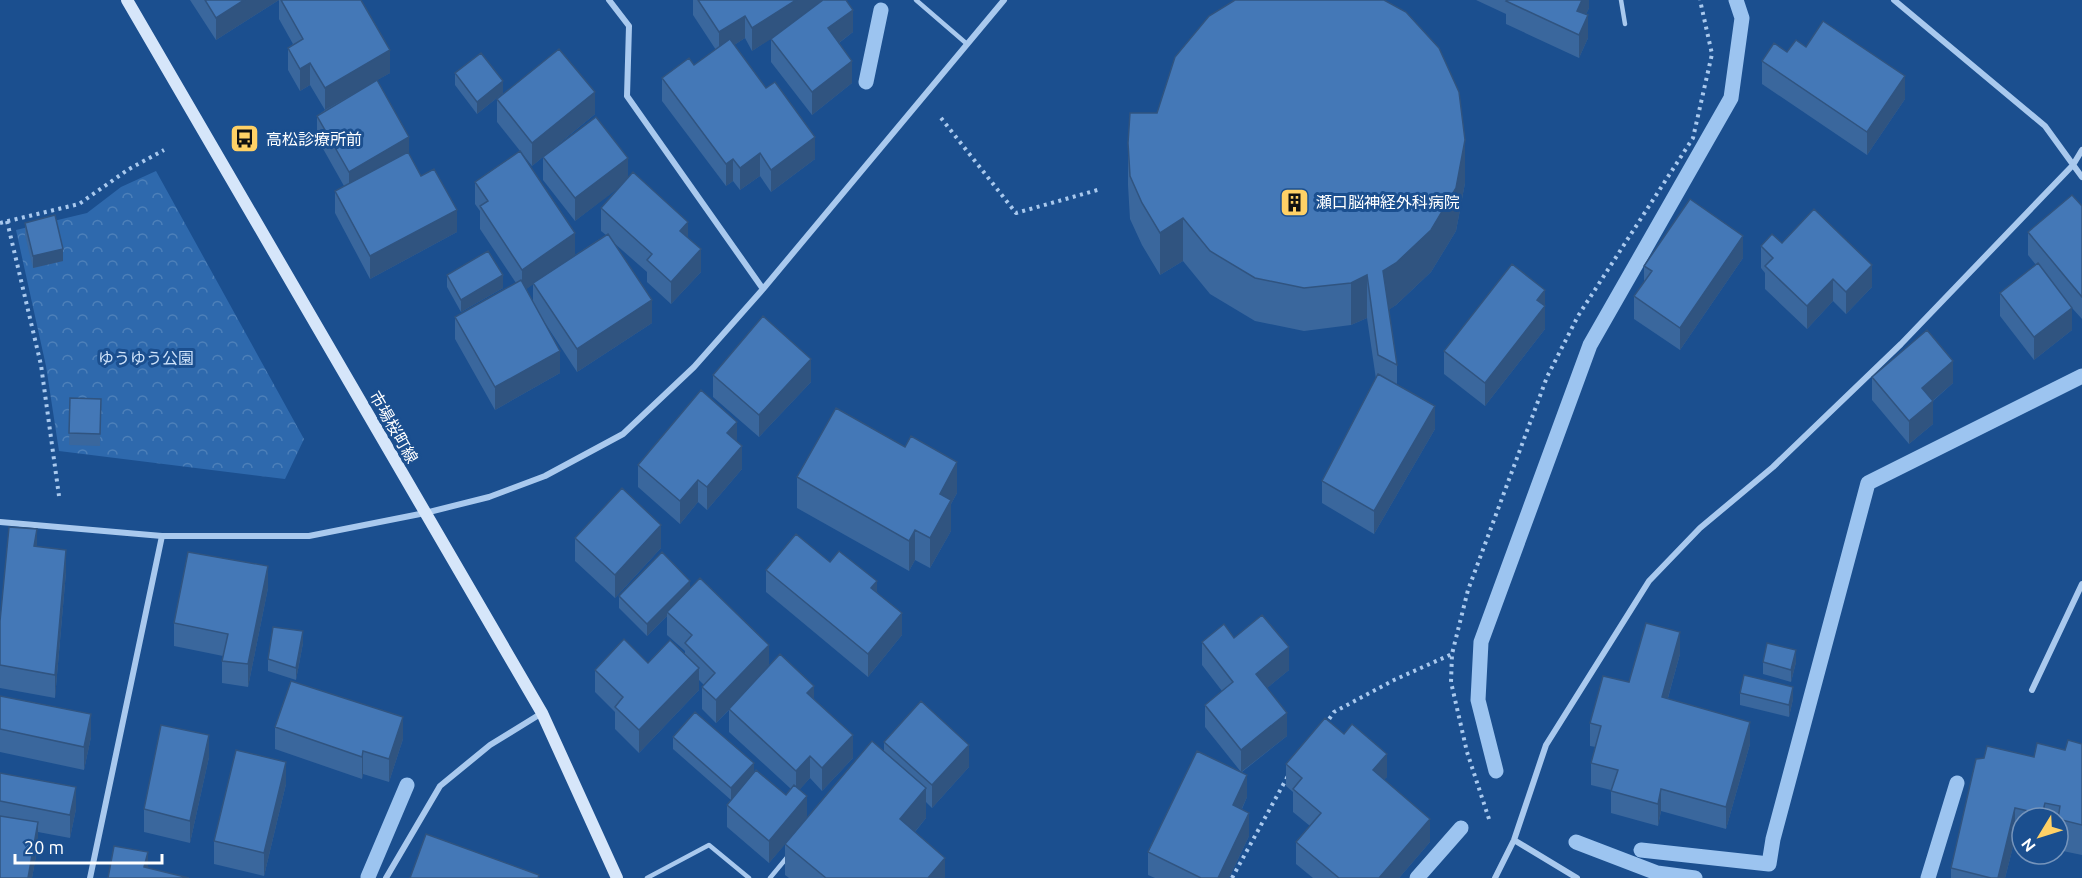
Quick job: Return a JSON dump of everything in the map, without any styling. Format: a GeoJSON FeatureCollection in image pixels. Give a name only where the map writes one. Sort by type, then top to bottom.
{"type":"FeatureCollection","features":[{"type":"Feature","properties":{"kind":"main road","name":"市場桜町線"},"geometry":{"type":"LineString","coordinates":[[127,0],[542,713],[617,878]]}},
{"type":"Feature","properties":{"kind":"street"},"geometry":{"type":"LineString","coordinates":[[609,0],[629,26],[627,96],[763,289]]}},
{"type":"Feature","properties":{"kind":"street"},"geometry":{"type":"LineString","coordinates":[[0,522],[162,536],[309,536],[425,513],[489,497],[545,476],[623,434],[694,367],[763,289],[1004,0]]}},
{"type":"Feature","properties":{"kind":"street"},"geometry":{"type":"LineString","coordinates":[[1894,0],[2045,126],[2082,177]]}},
{"type":"Feature","properties":{"kind":"street"},"geometry":{"type":"LineString","coordinates":[[1495,878],[1514,840],[1546,744],[1649,581],[1701,528],[1773,467],[1901,344],[2073,165],[2082,150]]}},
{"type":"Feature","properties":{"kind":"street"},"geometry":{"type":"LineString","coordinates":[[90,878],[162,536]]}},
{"type":"Feature","properties":{"kind":"street"},"geometry":{"type":"LineString","coordinates":[[2032,690],[2082,584]]}},
{"type":"Feature","properties":{"kind":"street"},"geometry":{"type":"LineString","coordinates":[[386,878],[440,786],[490,745],[542,713]]}},
{"type":"Feature","properties":{"kind":"street"},"geometry":{"type":"LineString","coordinates":[[1514,840],[1577,878]]}},
{"type":"Feature","properties":{"kind":"lane"},"geometry":{"type":"LineString","coordinates":[[916,0],[967,44]]}},
{"type":"Feature","properties":{"kind":"lane"},"geometry":{"type":"LineString","coordinates":[[1621,0],[1625,24]]}},
{"type":"Feature","properties":{"kind":"lane"},"geometry":{"type":"LineString","coordinates":[[646,878],[709,845],[748,878]]}},
{"type":"Feature","properties":{"kind":"lane"},"geometry":{"type":"LineString","coordinates":[[770,878],[792,851]]}},
{"type":"Feature","properties":{"kind":"path"},"geometry":{"type":"LineString","coordinates":[[1514,840],[1490,823],[1467,752],[1450,682],[1452,654],[1468,590],[1547,377],[1578,316],[1693,138],[1712,54],[1700,0]]}},
{"type":"Feature","properties":{"kind":"path"},"geometry":{"type":"LineString","coordinates":[[940,118],[1017,213],[1101,189]]}},
{"type":"Feature","properties":{"kind":"path"},"geometry":{"type":"LineString","coordinates":[[0,223],[79,204],[129,169],[165,150]]}},
{"type":"Feature","properties":{"kind":"path"},"geometry":{"type":"LineString","coordinates":[[8,221],[41,365],[59,496]]}},
{"type":"Feature","properties":{"kind":"path"},"geometry":{"type":"LineString","coordinates":[[1322,730],[1334,712],[1394,680],[1452,654]]}},
{"type":"Feature","properties":{"kind":"path"},"geometry":{"type":"LineString","coordinates":[[1232,878],[1290,773]]}},
{"type":"Feature","properties":{"kind":"green space","name":"ゆうゆう公園"},"geometry":{"type":"Polygon","coordinates":[[[156,171],[304,439],[285,479],[59,451],[46,366],[16,230],[87,213],[121,187],[156,171]]]}},
{"type":"Feature","properties":{"kind":"building"},"geometry":{"type":"Polygon","coordinates":[[[205,0],[244,0],[216,18],[205,0]]]}},
{"type":"Feature","properties":{"kind":"building"},"geometry":{"type":"Polygon","coordinates":[[[281,0],[361,0],[390,50],[325,88],[310,63],[300,69],[288,48],[303,39],[281,0]]]}},
{"type":"Feature","properties":{"kind":"building"},"geometry":{"type":"Polygon","coordinates":[[[698,0],[796,0],[752,28],[745,16],[719,32],[698,0]]]}},
{"type":"Feature","properties":{"kind":"building"},"geometry":{"type":"Polygon","coordinates":[[[823,0],[846,0],[853,10],[828,28],[852,61],[812,92],[771,39],[823,0]]]}},
{"type":"Feature","properties":{"kind":"building","name":"瀬口脳神経外科病院"},"geometry":{"type":"Polygon","coordinates":[[[1235,0],[1384,0],[1406,12],[1439,48],[1459,92],[1465,140],[1456,188],[1431,230],[1396,263],[1383,271],[1397,365],[1378,355],[1367,275],[1351,283],[1304,288],[1255,278],[1210,251],[1183,218],[1160,233],[1142,203],[1130,176],[1128,143],[1130,113],[1157,113],[1175,57],[1209,16],[1235,0]]]}},
{"type":"Feature","properties":{"kind":"building"},"geometry":{"type":"Polygon","coordinates":[[[1507,0],[1582,0],[1577,11],[1588,15],[1579,35],[1507,0]]]}},
{"type":"Feature","properties":{"kind":"building"},"geometry":{"type":"Polygon","coordinates":[[[1823,21],[1905,76],[1867,132],[1762,61],[1774,43],[1787,52],[1796,40],[1806,47],[1823,21]]]}},
{"type":"Feature","properties":{"kind":"building"},"geometry":{"type":"Polygon","coordinates":[[[730,39],[766,88],[775,82],[815,137],[771,170],[760,153],[740,168],[733,159],[726,164],[662,78],[689,58],[694,65],[730,39]]]}},
{"type":"Feature","properties":{"kind":"building"},"geometry":{"type":"Polygon","coordinates":[[[559,49],[595,92],[532,143],[497,99],[559,49]]]}},
{"type":"Feature","properties":{"kind":"building"},"geometry":{"type":"Polygon","coordinates":[[[481,53],[503,81],[477,102],[455,73],[481,53]]]}},
{"type":"Feature","properties":{"kind":"building"},"geometry":{"type":"Polygon","coordinates":[[[377,80],[409,137],[349,172],[317,116],[377,80]]]}},
{"type":"Feature","properties":{"kind":"building"},"geometry":{"type":"Polygon","coordinates":[[[596,117],[628,158],[575,198],[543,157],[596,117]]]}},
{"type":"Feature","properties":{"kind":"building"},"geometry":{"type":"Polygon","coordinates":[[[520,151],[575,233],[522,270],[480,206],[488,201],[475,182],[520,151]]]}},
{"type":"Feature","properties":{"kind":"building"},"geometry":{"type":"Polygon","coordinates":[[[408,152],[421,176],[434,169],[457,210],[370,256],[335,191],[408,152]]]}},
{"type":"Feature","properties":{"kind":"building"},"geometry":{"type":"Polygon","coordinates":[[[633,172],[688,222],[680,231],[701,249],[671,282],[647,260],[652,254],[601,208],[633,172]]]}},
{"type":"Feature","properties":{"kind":"building"},"geometry":{"type":"Polygon","coordinates":[[[2072,195],[2082,206],[2082,297],[2028,232],[2072,195]]]}},
{"type":"Feature","properties":{"kind":"building"},"geometry":{"type":"Polygon","coordinates":[[[1690,199],[1743,236],[1680,328],[1634,296],[1652,271],[1644,266],[1690,199]]]}},
{"type":"Feature","properties":{"kind":"building"},"geometry":{"type":"Polygon","coordinates":[[[1814,209],[1872,265],[1846,292],[1833,279],[1807,306],[1765,266],[1773,258],[1761,246],[1772,234],[1782,243],[1814,209]]]}},
{"type":"Feature","properties":{"kind":"building"},"geometry":{"type":"Polygon","coordinates":[[[55,215],[63,249],[33,256],[25,223],[55,215]]]}},
{"type":"Feature","properties":{"kind":"building"},"geometry":{"type":"Polygon","coordinates":[[[608,234],[652,300],[577,349],[533,283],[608,234]]]}},
{"type":"Feature","properties":{"kind":"building"},"geometry":{"type":"Polygon","coordinates":[[[488,251],[503,275],[461,300],[447,275],[488,251]]]}},
{"type":"Feature","properties":{"kind":"building"},"geometry":{"type":"Polygon","coordinates":[[[2038,263],[2072,308],[2034,337],[2000,293],[2038,263]]]}},
{"type":"Feature","properties":{"kind":"building"},"geometry":{"type":"Polygon","coordinates":[[[1512,264],[1545,290],[1537,300],[1545,306],[1485,383],[1444,351],[1512,264]]]}},
{"type":"Feature","properties":{"kind":"building"},"geometry":{"type":"Polygon","coordinates":[[[521,280],[560,351],[495,387],[455,317],[521,280]]]}},
{"type":"Feature","properties":{"kind":"building"},"geometry":{"type":"Polygon","coordinates":[[[763,316],[811,359],[759,415],[713,375],[763,316]]]}},
{"type":"Feature","properties":{"kind":"building"},"geometry":{"type":"Polygon","coordinates":[[[1927,330],[1953,361],[1922,388],[1933,401],[1909,421],[1872,377],[1927,330]]]}},
{"type":"Feature","properties":{"kind":"building"},"geometry":{"type":"Polygon","coordinates":[[[1378,374],[1435,406],[1374,511],[1322,481],[1378,374]]]}},
{"type":"Feature","properties":{"kind":"building"},"geometry":{"type":"Polygon","coordinates":[[[701,390],[737,422],[727,433],[742,446],[707,487],[698,480],[680,501],[638,465],[701,390]]]}},
{"type":"Feature","properties":{"kind":"building"},"geometry":{"type":"Polygon","coordinates":[[[70,398],[101,399],[100,434],[69,433],[70,398]]]}},
{"type":"Feature","properties":{"kind":"building"},"geometry":{"type":"Polygon","coordinates":[[[836,408],[905,447],[911,436],[957,462],[940,494],[951,500],[930,538],[915,530],[909,541],[797,477],[836,408]]]}},
{"type":"Feature","properties":{"kind":"building"},"geometry":{"type":"Polygon","coordinates":[[[622,488],[661,525],[615,575],[575,538],[622,488]]]}},
{"type":"Feature","properties":{"kind":"building"},"geometry":{"type":"Polygon","coordinates":[[[9,527],[37,529],[34,546],[66,550],[55,675],[0,665],[0,621],[9,527]]]}},
{"type":"Feature","properties":{"kind":"building"},"geometry":{"type":"Polygon","coordinates":[[[796,534],[830,562],[839,551],[877,581],[871,588],[902,613],[868,654],[766,570],[796,534]]]}},
{"type":"Feature","properties":{"kind":"building"},"geometry":{"type":"Polygon","coordinates":[[[188,552],[268,566],[248,664],[222,661],[228,634],[174,623],[188,552]]]}},
{"type":"Feature","properties":{"kind":"building"},"geometry":{"type":"Polygon","coordinates":[[[662,552],[690,581],[647,624],[619,596],[662,552]]]}},
{"type":"Feature","properties":{"kind":"building"},"geometry":{"type":"Polygon","coordinates":[[[700,578],[769,645],[716,700],[702,687],[715,673],[685,643],[692,635],[667,612],[700,578]]]}},
{"type":"Feature","properties":{"kind":"building"},"geometry":{"type":"Polygon","coordinates":[[[1262,615],[1289,647],[1256,674],[1287,713],[1241,750],[1205,705],[1233,682],[1202,642],[1224,624],[1234,638],[1262,615]]]}},
{"type":"Feature","properties":{"kind":"building"},"geometry":{"type":"Polygon","coordinates":[[[1646,623],[1680,632],[1662,697],[1750,722],[1726,807],[1661,789],[1658,804],[1611,791],[1618,770],[1591,763],[1601,726],[1590,723],[1603,676],[1629,682],[1646,623]]]}},
{"type":"Feature","properties":{"kind":"building"},"geometry":{"type":"Polygon","coordinates":[[[273,627],[303,631],[296,668],[268,659],[273,627]]]}},
{"type":"Feature","properties":{"kind":"building"},"geometry":{"type":"Polygon","coordinates":[[[624,639],[648,663],[670,640],[699,668],[639,730],[615,707],[623,697],[595,670],[624,639]]]}},
{"type":"Feature","properties":{"kind":"building"},"geometry":{"type":"Polygon","coordinates":[[[1767,643],[1796,650],[1791,670],[1763,662],[1767,643]]]}},
{"type":"Feature","properties":{"kind":"building"},"geometry":{"type":"Polygon","coordinates":[[[780,654],[814,686],[807,693],[853,735],[822,768],[810,756],[796,771],[729,709],[780,654]]]}},
{"type":"Feature","properties":{"kind":"building"},"geometry":{"type":"Polygon","coordinates":[[[1744,675],[1793,687],[1789,705],[1740,693],[1744,675]]]}},
{"type":"Feature","properties":{"kind":"building"},"geometry":{"type":"Polygon","coordinates":[[[291,681],[403,717],[389,759],[363,751],[362,757],[275,727],[291,681]]]}},
{"type":"Feature","properties":{"kind":"building"},"geometry":{"type":"Polygon","coordinates":[[[0,696],[91,714],[84,747],[0,729],[0,696]]]}},
{"type":"Feature","properties":{"kind":"building"},"geometry":{"type":"Polygon","coordinates":[[[921,701],[969,745],[932,785],[884,742],[921,701]]]}},
{"type":"Feature","properties":{"kind":"building"},"geometry":{"type":"Polygon","coordinates":[[[695,712],[754,763],[731,788],[673,737],[695,712]]]}},
{"type":"Feature","properties":{"kind":"building"},"geometry":{"type":"Polygon","coordinates":[[[1325,718],[1344,734],[1352,724],[1387,754],[1373,770],[1430,819],[1379,878],[1339,878],[1296,842],[1321,813],[1293,789],[1302,778],[1286,764],[1325,718]]]}},
{"type":"Feature","properties":{"kind":"building"},"geometry":{"type":"Polygon","coordinates":[[[161,725],[209,735],[190,821],[144,809],[161,725]]]}},
{"type":"Feature","properties":{"kind":"building"},"geometry":{"type":"Polygon","coordinates":[[[2068,740],[2082,744],[2082,825],[2070,822],[2070,806],[2045,803],[2044,806],[2010,806],[2010,829],[1998,878],[1951,868],[1976,759],[1984,758],[1987,746],[2034,757],[2037,743],[2065,750],[2068,740]]]}},
{"type":"Feature","properties":{"kind":"building"},"geometry":{"type":"Polygon","coordinates":[[[872,741],[926,788],[900,819],[945,858],[928,878],[826,878],[785,844],[872,741]]]}},
{"type":"Feature","properties":{"kind":"building"},"geometry":{"type":"Polygon","coordinates":[[[236,750],[286,762],[264,853],[214,841],[236,750]]]}},
{"type":"Feature","properties":{"kind":"building"},"geometry":{"type":"Polygon","coordinates":[[[1197,751],[1247,775],[1233,805],[1249,813],[1218,878],[1201,878],[1148,852],[1197,751]]]}},
{"type":"Feature","properties":{"kind":"building"},"geometry":{"type":"Polygon","coordinates":[[[756,770],[786,795],[794,785],[807,796],[769,841],[727,805],[756,770]]]}},
{"type":"Feature","properties":{"kind":"building"},"geometry":{"type":"Polygon","coordinates":[[[0,773],[76,787],[70,815],[0,801],[0,773]]]}},
{"type":"Feature","properties":{"kind":"building"},"geometry":{"type":"Polygon","coordinates":[[[0,816],[38,822],[28,878],[0,878],[0,816]]]}},
{"type":"Feature","properties":{"kind":"building"},"geometry":{"type":"Polygon","coordinates":[[[426,834],[539,875],[538,878],[410,878],[426,834]]]}},
{"type":"Feature","properties":{"kind":"building"},"geometry":{"type":"Polygon","coordinates":[[[114,846],[148,852],[144,867],[189,878],[108,878],[114,846]]]}},
{"type":"Feature","properties":{"kind":"waterway"},"geometry":{"type":"LineString","coordinates":[[1496,771],[1478,700],[1481,642],[1590,345],[1731,98],[1742,18],[1736,0]]}},
{"type":"Feature","properties":{"kind":"waterway"},"geometry":{"type":"LineString","coordinates":[[866,82],[881,10]]}},
{"type":"Feature","properties":{"kind":"waterway"},"geometry":{"type":"LineString","coordinates":[[1641,850],[1769,864],[1773,839],[1868,483],[2082,376]]}},
{"type":"Feature","properties":{"kind":"waterway"},"geometry":{"type":"LineString","coordinates":[[1928,878],[1957,783]]}},
{"type":"Feature","properties":{"kind":"waterway"},"geometry":{"type":"LineString","coordinates":[[368,877],[407,785]]}},
{"type":"Feature","properties":{"kind":"waterway"},"geometry":{"type":"LineString","coordinates":[[1417,878],[1461,828]]}},
{"type":"Feature","properties":{"kind":"waterway"},"geometry":{"type":"LineString","coordinates":[[1576,842],[1657,873],[1695,878]]}},
{"type":"Feature","properties":{"kind":"place","name":"高松診療所前"},"geometry":{"type":"Point","coordinates":[245,139]}},
{"type":"Feature","properties":{"kind":"place","name":"瀬口脳神経外科病院"},"geometry":{"type":"Point","coordinates":[1295,202]}}]}
